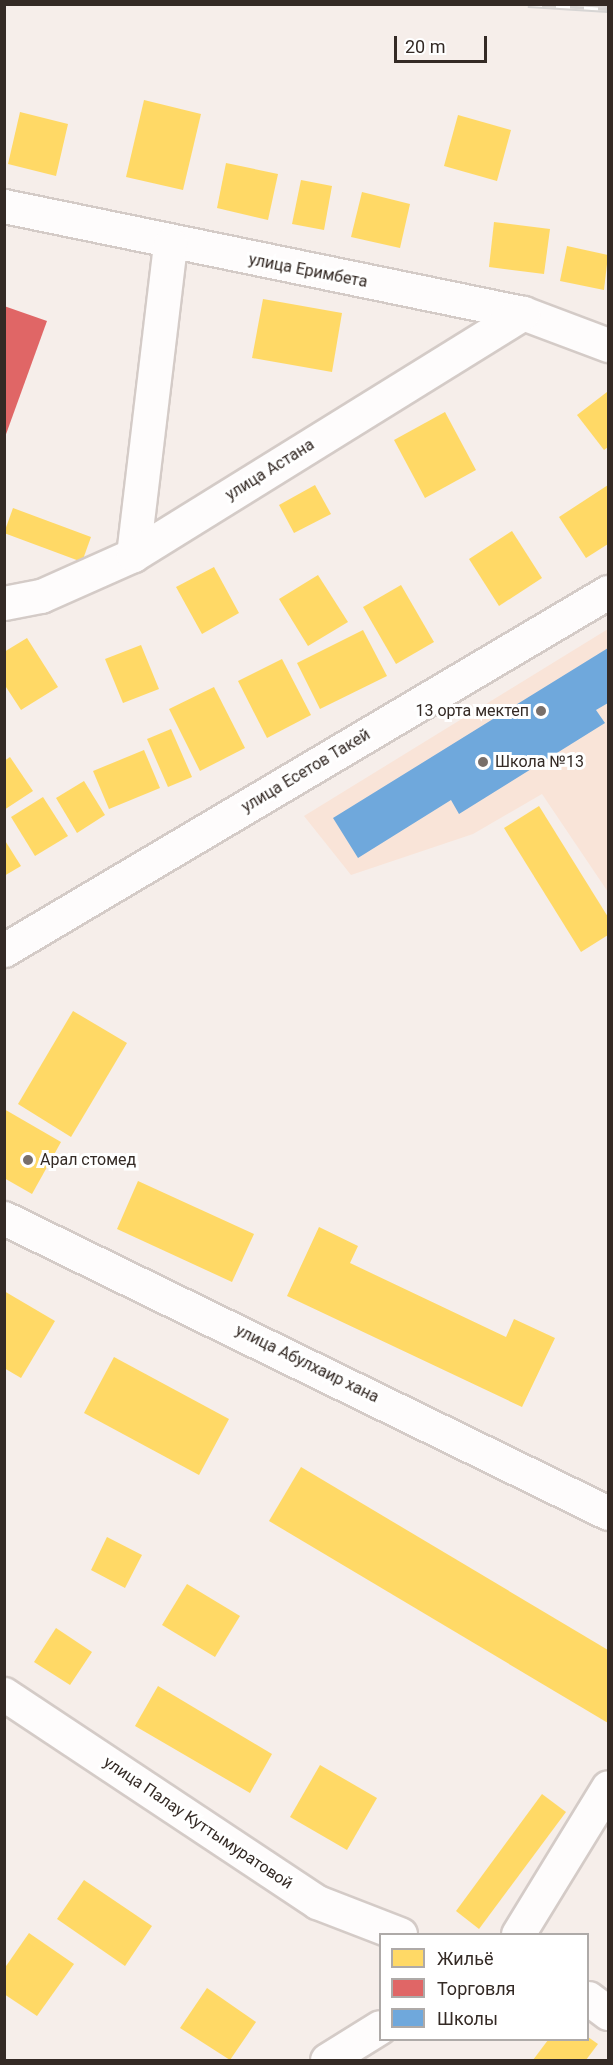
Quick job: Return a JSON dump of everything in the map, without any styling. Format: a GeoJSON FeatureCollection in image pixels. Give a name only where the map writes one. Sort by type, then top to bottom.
{"type":"FeatureCollection","features":[{"type":"Feature","properties":{"kind":"street","name":"улица Еримбета"},"geometry":{"type":"LineString","coordinates":[[4,206],[170,244],[523,313],[607,342]]}},
{"type":"Feature","properties":{"kind":"street"},"geometry":{"type":"LineString","coordinates":[[133,555],[170,244]]}},
{"type":"Feature","properties":{"kind":"street","name":"улица Астана"},"geometry":{"type":"LineString","coordinates":[[4,603],[41,596],[133,555],[523,313]]}},
{"type":"Feature","properties":{"kind":"street","name":"улица Есетов Такей"},"geometry":{"type":"LineString","coordinates":[[4,950],[609,592]]}},
{"type":"Feature","properties":{"kind":"street","name":"улица Абулхаир хана"},"geometry":{"type":"LineString","coordinates":[[4,1218],[609,1513]]}},
{"type":"Feature","properties":{"kind":"street","name":"улица Палау Куттымуратовой"},"geometry":{"type":"LineString","coordinates":[[4,1694],[317,1902],[395,1933]]}},
{"type":"Feature","properties":{"kind":"street"},"geometry":{"type":"LineString","coordinates":[[519,1933],[609,1787]]}},
{"type":"Feature","properties":{"kind":"street"},"geometry":{"type":"LineString","coordinates":[[589,1999],[609,2013]]}},
{"type":"Feature","properties":{"kind":"street"},"geometry":{"type":"LineString","coordinates":[[342,2056],[379,2028]]}},
{"type":"Feature","properties":{"kind":"shaded area","name":"13 орта мектеп"},"geometry":{"type":"Polygon","coordinates":[[[608,629],[608,892],[542,794],[473,834],[351,875],[304,816],[608,629]]]}},
{"type":"Feature","properties":{"kind":"building: Жильё"},"geometry":{"type":"Polygon","coordinates":[[[144,100],[201,114],[183,190],[126,177],[144,100]]]}},
{"type":"Feature","properties":{"kind":"building: Жильё"},"geometry":{"type":"Polygon","coordinates":[[[20,112],[68,124],[56,176],[8,164],[20,112]]]}},
{"type":"Feature","properties":{"kind":"building: Жильё"},"geometry":{"type":"Polygon","coordinates":[[[458,115],[511,130],[497,181],[444,166],[458,115]]]}},
{"type":"Feature","properties":{"kind":"building: Жильё"},"geometry":{"type":"Polygon","coordinates":[[[226,163],[278,174],[268,220],[217,208],[226,163]]]}},
{"type":"Feature","properties":{"kind":"building: Жильё"},"geometry":{"type":"Polygon","coordinates":[[[301,180],[332,186],[324,230],[292,224],[301,180]]]}},
{"type":"Feature","properties":{"kind":"building: Жильё"},"geometry":{"type":"Polygon","coordinates":[[[362,192],[410,204],[400,248],[351,237],[362,192]]]}},
{"type":"Feature","properties":{"kind":"building: Жильё"},"geometry":{"type":"Polygon","coordinates":[[[494,222],[550,229],[544,274],[489,267],[494,222]]]}},
{"type":"Feature","properties":{"kind":"building: Жильё"},"geometry":{"type":"Polygon","coordinates":[[[567,246],[608,255],[604,290],[560,281],[567,246]]]}},
{"type":"Feature","properties":{"kind":"building: Жильё"},"geometry":{"type":"Polygon","coordinates":[[[263,299],[342,313],[332,372],[252,358],[263,299]]]}},
{"type":"Feature","properties":{"kind":"building: Жильё"},"geometry":{"type":"Polygon","coordinates":[[[607,392],[608,447],[604,450],[577,415],[607,392]]]}},
{"type":"Feature","properties":{"kind":"building: Жильё"},"geometry":{"type":"Polygon","coordinates":[[[445,412],[476,470],[425,498],[394,440],[445,412]]]}},
{"type":"Feature","properties":{"kind":"building: Жильё"},"geometry":{"type":"Polygon","coordinates":[[[315,485],[331,514],[294,533],[279,505],[315,485]]]}},
{"type":"Feature","properties":{"kind":"building: Жильё"},"geometry":{"type":"Polygon","coordinates":[[[608,485],[608,544],[586,558],[559,517],[608,485]]]}},
{"type":"Feature","properties":{"kind":"building: Жильё"},"geometry":{"type":"Polygon","coordinates":[[[13,508],[91,537],[82,562],[4,533],[13,508]]]}},
{"type":"Feature","properties":{"kind":"building: Жильё"},"geometry":{"type":"Polygon","coordinates":[[[512,531],[542,578],[499,606],[469,559],[512,531]]]}},
{"type":"Feature","properties":{"kind":"building: Жильё"},"geometry":{"type":"Polygon","coordinates":[[[214,567],[239,613],[202,634],[176,587],[214,567]]]}},
{"type":"Feature","properties":{"kind":"building: Жильё"},"geometry":{"type":"Polygon","coordinates":[[[318,575],[348,622],[308,646],[279,599],[318,575]]]}},
{"type":"Feature","properties":{"kind":"building: Жильё"},"geometry":{"type":"Polygon","coordinates":[[[401,585],[434,642],[396,664],[363,607],[401,585]]]}},
{"type":"Feature","properties":{"kind":"building: Жильё"},"geometry":{"type":"Polygon","coordinates":[[[363,630],[387,676],[320,709],[297,663],[363,630]]]}},
{"type":"Feature","properties":{"kind":"building: Жильё"},"geometry":{"type":"Polygon","coordinates":[[[27,638],[58,687],[21,710],[4,684],[4,652],[27,638]]]}},
{"type":"Feature","properties":{"kind":"building: Жильё"},"geometry":{"type":"Polygon","coordinates":[[[141,645],[159,689],[123,703],[105,659],[141,645]]]}},
{"type":"Feature","properties":{"kind":"building: Жильё"},"geometry":{"type":"Polygon","coordinates":[[[282,659],[311,715],[267,738],[238,681],[282,659]]]}},
{"type":"Feature","properties":{"kind":"building: Жильё"},"geometry":{"type":"Polygon","coordinates":[[[214,687],[245,748],[200,771],[169,709],[214,687]]]}},
{"type":"Feature","properties":{"kind":"building: Жильё"},"geometry":{"type":"Polygon","coordinates":[[[171,729],[192,777],[168,787],[147,739],[171,729]]]}},
{"type":"Feature","properties":{"kind":"building: Жильё"},"geometry":{"type":"Polygon","coordinates":[[[144,750],[160,788],[109,809],[93,771],[144,750]]]}},
{"type":"Feature","properties":{"kind":"building: Жильё"},"geometry":{"type":"Polygon","coordinates":[[[10,757],[33,791],[4,810],[4,761],[10,757]]]}},
{"type":"Feature","properties":{"kind":"building: Жильё"},"geometry":{"type":"Polygon","coordinates":[[[84,781],[105,815],[77,833],[56,798],[84,781]]]}},
{"type":"Feature","properties":{"kind":"building: Жильё"},"geometry":{"type":"Polygon","coordinates":[[[43,797],[68,836],[35,856],[11,817],[43,797]]]}},
{"type":"Feature","properties":{"kind":"building: Жильё"},"geometry":{"type":"Polygon","coordinates":[[[539,806],[608,917],[608,935],[581,952],[504,828],[539,806]]]}},
{"type":"Feature","properties":{"kind":"building: Жильё"},"geometry":{"type":"Polygon","coordinates":[[[4,839],[21,866],[4,876],[4,839]]]}},
{"type":"Feature","properties":{"kind":"building: Жильё"},"geometry":{"type":"Polygon","coordinates":[[[73,1011],[127,1043],[71,1137],[18,1104],[73,1011]]]}},
{"type":"Feature","properties":{"kind":"building: Жильё","name":"Арал стомед"},"geometry":{"type":"Polygon","coordinates":[[[4,1109],[61,1142],[32,1194],[4,1178],[4,1109]]]}},
{"type":"Feature","properties":{"kind":"building: Жильё"},"geometry":{"type":"Polygon","coordinates":[[[138,1181],[254,1234],[232,1282],[117,1229],[138,1181]]]}},
{"type":"Feature","properties":{"kind":"building: Жильё"},"geometry":{"type":"Polygon","coordinates":[[[319,1227],[358,1246],[350,1263],[506,1337],[514,1319],[555,1338],[522,1407],[287,1296],[319,1227]]]}},
{"type":"Feature","properties":{"kind":"building: Жильё"},"geometry":{"type":"Polygon","coordinates":[[[4,1291],[55,1321],[21,1378],[4,1368],[4,1291]]]}},
{"type":"Feature","properties":{"kind":"building: Жильё"},"geometry":{"type":"Polygon","coordinates":[[[114,1357],[229,1419],[199,1475],[84,1413],[114,1357]]]}},
{"type":"Feature","properties":{"kind":"building: Жильё"},"geometry":{"type":"Polygon","coordinates":[[[301,1467],[608,1650],[608,1723],[269,1521],[301,1467]]]}},
{"type":"Feature","properties":{"kind":"building: Жильё"},"geometry":{"type":"Polygon","coordinates":[[[107,1537],[142,1555],[125,1588],[91,1570],[107,1537]]]}},
{"type":"Feature","properties":{"kind":"building: Жильё"},"geometry":{"type":"Polygon","coordinates":[[[187,1584],[240,1616],[215,1657],[162,1625],[187,1584]]]}},
{"type":"Feature","properties":{"kind":"building: Жильё"},"geometry":{"type":"Polygon","coordinates":[[[56,1628],[92,1652],[70,1685],[34,1662],[56,1628]]]}},
{"type":"Feature","properties":{"kind":"building: Жильё"},"geometry":{"type":"Polygon","coordinates":[[[158,1686],[272,1754],[250,1793],[135,1726],[158,1686]]]}},
{"type":"Feature","properties":{"kind":"building: Жильё"},"geometry":{"type":"Polygon","coordinates":[[[320,1765],[377,1798],[347,1850],[290,1817],[320,1765]]]}},
{"type":"Feature","properties":{"kind":"building: Жильё"},"geometry":{"type":"Polygon","coordinates":[[[542,1794],[566,1812],[479,1929],[456,1911],[542,1794]]]}},
{"type":"Feature","properties":{"kind":"building: Жильё"},"geometry":{"type":"Polygon","coordinates":[[[84,1880],[152,1926],[125,1966],[57,1919],[84,1880]]]}},
{"type":"Feature","properties":{"kind":"building: Жильё"},"geometry":{"type":"Polygon","coordinates":[[[29,1933],[74,1964],[37,2016],[4,1994],[4,1969],[29,1933]]]}},
{"type":"Feature","properties":{"kind":"building: Жильё"},"geometry":{"type":"Polygon","coordinates":[[[207,1988],[256,2022],[230,2060],[180,2028],[207,1988]]]}},
{"type":"Feature","properties":{"kind":"building: Жильё"},"geometry":{"type":"Polygon","coordinates":[[[589,2038],[598,2044],[586,2060],[533,2060],[547,2041],[589,2041],[589,2038]]]}},
{"type":"Feature","properties":{"kind":"building: Торговля"},"geometry":{"type":"Polygon","coordinates":[[[4,306],[47,321],[5,437],[4,437],[4,306]]]}},
{"type":"Feature","properties":{"kind":"building: Школы","name":"Школа №13"},"geometry":{"type":"Polygon","coordinates":[[[608,648],[608,703],[596,710],[605,723],[459,814],[451,800],[358,858],[333,818],[608,648]]]}},
{"type":"Feature","properties":{"kind":"railway"},"geometry":{"type":"LineString","coordinates":[[528,4],[608,9]]}},
{"type":"Feature","properties":{"kind":"place","name":"13 орта мектеп"},"geometry":{"type":"Point","coordinates":[541,711]}},
{"type":"Feature","properties":{"kind":"place","name":"Школа №13"},"geometry":{"type":"Point","coordinates":[483,762]}},
{"type":"Feature","properties":{"kind":"place","name":"Арал стомед"},"geometry":{"type":"Point","coordinates":[28,1160]}}]}
